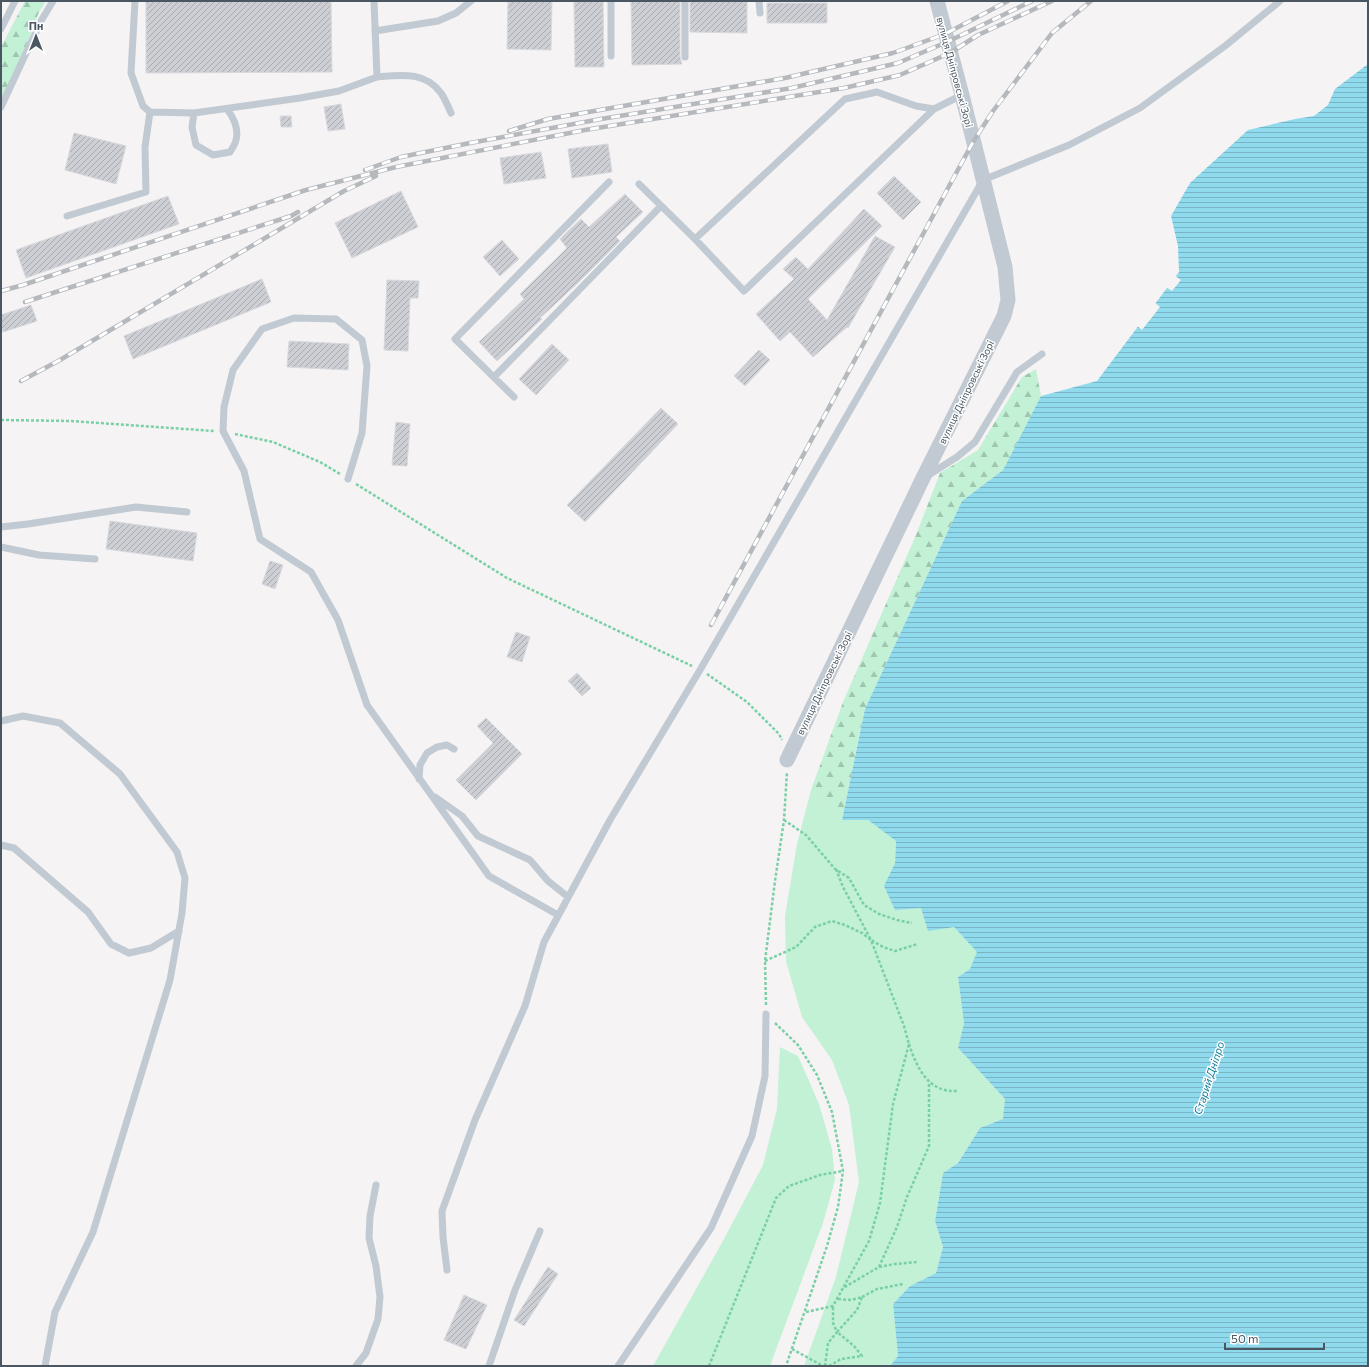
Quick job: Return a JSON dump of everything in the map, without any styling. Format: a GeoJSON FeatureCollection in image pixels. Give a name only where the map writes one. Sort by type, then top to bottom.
{"type":"FeatureCollection","features":[{"type":"Feature","properties":{"kind":"street","name":"вулиця Дніпровські Зорі"},"geometry":{"type":"LineString","coordinates":[[787,760],[923,478],[1004,316],[1008,300],[1005,267],[937,1]]}},
{"type":"Feature","properties":{"kind":"lane"},"geometry":{"type":"LineString","coordinates":[[1,29],[15,1]]}},
{"type":"Feature","properties":{"kind":"lane"},"geometry":{"type":"LineString","coordinates":[[1,107],[41,21],[53,1]]}},
{"type":"Feature","properties":{"kind":"lane"},"geometry":{"type":"LineString","coordinates":[[135,1],[131,73],[143,106],[150,112],[194,113],[226,109],[339,91],[377,77],[409,75],[431,82],[441,94],[451,113]]}},
{"type":"Feature","properties":{"kind":"lane"},"geometry":{"type":"LineString","coordinates":[[374,1],[377,77]]}},
{"type":"Feature","properties":{"kind":"lane"},"geometry":{"type":"LineString","coordinates":[[375,31],[438,21],[456,13],[471,1]]}},
{"type":"Feature","properties":{"kind":"lane"},"geometry":{"type":"LineString","coordinates":[[611,1],[611,56]]}},
{"type":"Feature","properties":{"kind":"lane"},"geometry":{"type":"LineString","coordinates":[[685,1],[685,57]]}},
{"type":"Feature","properties":{"kind":"lane"},"geometry":{"type":"LineString","coordinates":[[760,1],[760,13]]}},
{"type":"Feature","properties":{"kind":"lane"},"geometry":{"type":"LineString","coordinates":[[447,1270],[443,1238],[442,1211],[475,1120],[525,1006],[544,942],[610,820],[700,670],[983,180],[1069,145],[1140,108],[1225,46],[1280,1]]}},
{"type":"Feature","properties":{"kind":"lane"},"geometry":{"type":"LineString","coordinates":[[694,239],[846,99],[876,92],[916,106],[934,109]]}},
{"type":"Feature","properties":{"kind":"lane"},"geometry":{"type":"LineString","coordinates":[[639,184],[744,291],[934,109],[962,95]]}},
{"type":"Feature","properties":{"kind":"lane"},"geometry":{"type":"LineString","coordinates":[[194,113],[192,127],[196,145],[213,155],[230,152],[236,140],[236,129],[233,118],[226,109]]}},
{"type":"Feature","properties":{"kind":"lane"},"geometry":{"type":"LineString","coordinates":[[67,216],[146,192],[145,147],[150,112]]}},
{"type":"Feature","properties":{"kind":"lane"},"geometry":{"type":"LineString","coordinates":[[514,397],[455,339],[609,182]]}},
{"type":"Feature","properties":{"kind":"lane"},"geometry":{"type":"LineString","coordinates":[[494,378],[661,206]]}},
{"type":"Feature","properties":{"kind":"lane"},"geometry":{"type":"LineString","coordinates":[[348,479],[362,433],[368,366],[362,340],[336,319],[294,318],[262,329],[233,370],[224,407],[223,431],[244,471],[260,539],[311,572],[338,620],[367,705],[489,876],[558,916]]}},
{"type":"Feature","properties":{"kind":"lane"},"geometry":{"type":"LineString","coordinates":[[923,478],[957,457],[975,442],[1017,372],[1042,354]]}},
{"type":"Feature","properties":{"kind":"lane"},"geometry":{"type":"LineString","coordinates":[[1,527],[136,507],[187,512]]}},
{"type":"Feature","properties":{"kind":"lane"},"geometry":{"type":"LineString","coordinates":[[1,547],[39,555],[95,559]]}},
{"type":"Feature","properties":{"kind":"lane"},"geometry":{"type":"LineString","coordinates":[[1,720],[23,716],[60,723],[120,774],[178,852],[185,878],[182,913],[170,980],[93,1232],[56,1312],[45,1366]]}},
{"type":"Feature","properties":{"kind":"lane"},"geometry":{"type":"LineString","coordinates":[[420,779],[420,765],[427,754],[437,747],[447,745],[454,749]]}},
{"type":"Feature","properties":{"kind":"lane"},"geometry":{"type":"LineString","coordinates":[[430,794],[462,816],[478,836],[530,860],[548,881],[568,897]]}},
{"type":"Feature","properties":{"kind":"lane"},"geometry":{"type":"LineString","coordinates":[[1,845],[14,848],[88,912],[111,944],[129,953],[151,948],[179,931]]}},
{"type":"Feature","properties":{"kind":"lane"},"geometry":{"type":"LineString","coordinates":[[618,1366],[711,1228],[752,1136],[765,1076],[766,1014]]}},
{"type":"Feature","properties":{"kind":"lane"},"geometry":{"type":"LineString","coordinates":[[356,1366],[366,1353],[378,1319],[380,1297],[376,1266],[369,1238],[370,1216],[376,1185]]}},
{"type":"Feature","properties":{"kind":"lane"},"geometry":{"type":"LineString","coordinates":[[489,1366],[516,1290],[540,1231]]}},
{"type":"Feature","properties":{"kind":"path"},"geometry":{"type":"LineString","coordinates":[[1,420],[70,421],[223,431],[273,442],[320,462],[507,578],[700,670],[747,702],[779,734],[788,751],[784,820],[765,961],[766,1014],[798,1045],[817,1076],[832,1112],[843,1171],[838,1207],[828,1246],[786,1366]]}},
{"type":"Feature","properties":{"kind":"path"},"geometry":{"type":"LineString","coordinates":[[784,820],[806,835],[835,868],[849,878],[864,904],[879,914],[912,923]]}},
{"type":"Feature","properties":{"kind":"path"},"geometry":{"type":"LineString","coordinates":[[835,868],[843,887],[871,940],[904,1026],[915,1062],[929,1082],[948,1092],[958,1091]]}},
{"type":"Feature","properties":{"kind":"path"},"geometry":{"type":"LineString","coordinates":[[765,961],[796,947],[815,927],[832,921],[862,933],[883,947],[895,951],[918,944]]}},
{"type":"Feature","properties":{"kind":"path"},"geometry":{"type":"LineString","coordinates":[[829,1366],[841,1359],[862,1356],[854,1346],[837,1332],[833,1323],[833,1306],[869,1241],[880,1203],[893,1104],[909,1044]]}},
{"type":"Feature","properties":{"kind":"path"},"geometry":{"type":"LineString","coordinates":[[879,1267],[897,1227],[917,1170],[929,1146],[929,1082]]}},
{"type":"Feature","properties":{"kind":"path"},"geometry":{"type":"LineString","coordinates":[[709,1366],[776,1198],[789,1186],[820,1175],[843,1171]]}},
{"type":"Feature","properties":{"kind":"path"},"geometry":{"type":"LineString","coordinates":[[843,1288],[879,1267],[918,1262]]}},
{"type":"Feature","properties":{"kind":"path"},"geometry":{"type":"LineString","coordinates":[[837,1299],[851,1300],[862,1297],[877,1289],[902,1284]]}},
{"type":"Feature","properties":{"kind":"path"},"geometry":{"type":"LineString","coordinates":[[792,1348],[824,1366],[828,1344],[857,1310],[862,1297]]}},
{"type":"Feature","properties":{"kind":"path"},"geometry":{"type":"LineString","coordinates":[[805,1312],[833,1306]]}},
{"type":"Feature","properties":{"kind":"green space"},"geometry":{"type":"Polygon","coordinates":[[[25,1],[46,1],[39,12],[13,79],[1,104],[1,47],[25,1]]]}},
{"type":"Feature","properties":{"kind":"green space"},"geometry":{"type":"Polygon","coordinates":[[[1036,369],[1041,396],[1003,470],[962,501],[865,709],[842,820],[811,790],[843,702],[916,535],[940,473],[978,450],[1022,377],[1036,369]]]}},
{"type":"Feature","properties":{"kind":"green space"},"geometry":{"type":"Polygon","coordinates":[[[811,790],[842,820],[868,820],[896,841],[895,863],[885,886],[954,927],[978,952],[970,969],[958,977],[964,1023],[958,1048],[1005,1099],[1004,1119],[980,1128],[958,1163],[943,1173],[935,1221],[943,1247],[936,1273],[910,1286],[893,1304],[898,1356],[890,1366],[804,1366],[836,1277],[859,1182],[849,1105],[832,1060],[802,1017],[786,961],[785,916],[797,844],[811,790]]]}},
{"type":"Feature","properties":{"kind":"green space"},"geometry":{"type":"Polygon","coordinates":[[[780,1047],[798,1056],[819,1104],[832,1149],[835,1180],[823,1223],[770,1366],[653,1366],[724,1239],[763,1165],[777,1109],[780,1047]]]}},
{"type":"Feature","properties":{"kind":"water","name":"Старий Дніпро"},"geometry":{"type":"Polygon","coordinates":[[[1368,64],[1368,1366],[890,1366],[898,1356],[893,1304],[910,1286],[936,1273],[943,1247],[935,1221],[943,1173],[958,1163],[980,1128],[1003,1119],[1005,1099],[958,1048],[964,1023],[958,977],[970,969],[977,952],[954,927],[928,931],[921,908],[895,910],[884,886],[895,863],[896,841],[868,820],[842,820],[865,709],[962,501],[1003,470],[1041,396],[1097,381],[1179,272],[1178,246],[1171,216],[1190,183],[1248,130],[1314,116],[1328,105],[1335,89],[1368,64]]]}},
{"type":"Feature","properties":{"kind":"pier"},"geometry":{"type":"Polygon","coordinates":[[[1174,275],[1181,280],[1172,291],[1166,287],[1174,275]]]}},
{"type":"Feature","properties":{"kind":"pier"},"geometry":{"type":"Polygon","coordinates":[[[1154,302],[1160,307],[1142,330],[1136,325],[1154,302]]]}},
{"type":"Feature","properties":{"kind":"building"},"geometry":{"type":"Polygon","coordinates":[[[146,1],[331,1],[332,72],[146,73],[146,1]]]}},
{"type":"Feature","properties":{"kind":"building"},"geometry":{"type":"Polygon","coordinates":[[[508,1],[552,1],[551,50],[507,49],[508,1]]]}},
{"type":"Feature","properties":{"kind":"building"},"geometry":{"type":"Polygon","coordinates":[[[574,1],[603,1],[604,67],[575,67],[574,1]]]}},
{"type":"Feature","properties":{"kind":"building"},"geometry":{"type":"Polygon","coordinates":[[[680,1],[680,57],[682,64],[632,65],[631,2],[680,1]]]}},
{"type":"Feature","properties":{"kind":"building"},"geometry":{"type":"Polygon","coordinates":[[[690,1],[747,1],[747,33],[690,32],[690,1]]]}},
{"type":"Feature","properties":{"kind":"building"},"geometry":{"type":"Polygon","coordinates":[[[767,3],[827,3],[827,23],[767,23],[767,3]]]}},
{"type":"Feature","properties":{"kind":"building"},"geometry":{"type":"Polygon","coordinates":[[[341,104],[345,129],[328,131],[324,107],[341,104]]]}},
{"type":"Feature","properties":{"kind":"building"},"geometry":{"type":"Polygon","coordinates":[[[280,116],[291,116],[292,127],[281,127],[280,116]]]}},
{"type":"Feature","properties":{"kind":"building"},"geometry":{"type":"Polygon","coordinates":[[[74,133],[126,146],[116,184],[65,170],[74,133]]]}},
{"type":"Feature","properties":{"kind":"building"},"geometry":{"type":"Polygon","coordinates":[[[608,144],[612,172],[572,178],[568,149],[608,144]]]}},
{"type":"Feature","properties":{"kind":"building"},"geometry":{"type":"Polygon","coordinates":[[[541,152],[546,178],[504,184],[500,158],[541,152]]]}},
{"type":"Feature","properties":{"kind":"building"},"geometry":{"type":"Polygon","coordinates":[[[894,176],[921,202],[903,220],[877,193],[894,176]]]}},
{"type":"Feature","properties":{"kind":"building"},"geometry":{"type":"Polygon","coordinates":[[[401,191],[418,227],[352,258],[335,223],[401,191]]]}},
{"type":"Feature","properties":{"kind":"building"},"geometry":{"type":"Polygon","coordinates":[[[625,194],[643,212],[616,237],[620,241],[540,318],[542,319],[497,361],[479,342],[524,299],[520,294],[567,248],[560,239],[581,219],[589,227],[625,194]]]}},
{"type":"Feature","properties":{"kind":"building"},"geometry":{"type":"Polygon","coordinates":[[[168,196],[179,224],[26,278],[16,250],[168,196]]]}},
{"type":"Feature","properties":{"kind":"building"},"geometry":{"type":"Polygon","coordinates":[[[864,209],[882,226],[808,299],[827,320],[875,236],[895,247],[848,328],[847,327],[813,357],[790,332],[780,341],[756,314],[794,279],[783,269],[796,257],[808,269],[864,209]]]}},
{"type":"Feature","properties":{"kind":"building"},"geometry":{"type":"Polygon","coordinates":[[[502,240],[519,259],[500,276],[483,257],[502,240]]]}},
{"type":"Feature","properties":{"kind":"building"},"geometry":{"type":"Polygon","coordinates":[[[262,279],[271,302],[133,359],[124,336],[262,279]]]}},
{"type":"Feature","properties":{"kind":"building"},"geometry":{"type":"Polygon","coordinates":[[[387,280],[419,281],[418,298],[410,298],[408,351],[384,350],[387,280]]]}},
{"type":"Feature","properties":{"kind":"building"},"geometry":{"type":"Polygon","coordinates":[[[31,305],[37,321],[3,332],[1,326],[1,315],[31,305]]]}},
{"type":"Feature","properties":{"kind":"building"},"geometry":{"type":"Polygon","coordinates":[[[289,341],[349,344],[348,370],[287,367],[289,341]]]}},
{"type":"Feature","properties":{"kind":"building"},"geometry":{"type":"Polygon","coordinates":[[[552,344],[569,360],[536,395],[519,379],[552,344]]]}},
{"type":"Feature","properties":{"kind":"building"},"geometry":{"type":"Polygon","coordinates":[[[759,350],[770,360],[745,386],[734,376],[759,350]]]}},
{"type":"Feature","properties":{"kind":"building"},"geometry":{"type":"Polygon","coordinates":[[[661,408],[678,424],[585,522],[567,505],[661,408]]]}},
{"type":"Feature","properties":{"kind":"building"},"geometry":{"type":"Polygon","coordinates":[[[396,422],[410,424],[407,466],[392,465],[396,422]]]}},
{"type":"Feature","properties":{"kind":"building"},"geometry":{"type":"Polygon","coordinates":[[[110,521],[197,533],[193,561],[106,549],[110,521]]]}},
{"type":"Feature","properties":{"kind":"building"},"geometry":{"type":"Polygon","coordinates":[[[270,561],[283,565],[275,589],[262,584],[270,561]]]}},
{"type":"Feature","properties":{"kind":"building"},"geometry":{"type":"Polygon","coordinates":[[[516,632],[530,637],[522,662],[507,657],[516,632]]]}},
{"type":"Feature","properties":{"kind":"building"},"geometry":{"type":"Polygon","coordinates":[[[577,673],[591,688],[582,696],[568,681],[577,673]]]}},
{"type":"Feature","properties":{"kind":"building"},"geometry":{"type":"Polygon","coordinates":[[[486,718],[522,754],[476,800],[456,780],[493,743],[477,726],[486,718]]]}},
{"type":"Feature","properties":{"kind":"building"},"geometry":{"type":"Polygon","coordinates":[[[548,1267],[558,1274],[524,1326],[514,1320],[548,1267]]]}},
{"type":"Feature","properties":{"kind":"building"},"geometry":{"type":"Polygon","coordinates":[[[464,1295],[487,1305],[466,1349],[444,1340],[464,1295]]]}},
{"type":"Feature","properties":{"kind":"railway"},"geometry":{"type":"LineString","coordinates":[[509,131],[548,119],[785,78],[893,53],[945,34],[1008,1]]}},
{"type":"Feature","properties":{"kind":"railway"},"geometry":{"type":"LineString","coordinates":[[365,170],[401,157],[470,143],[601,119],[792,88],[898,63],[947,42],[1032,1]]}},
{"type":"Feature","properties":{"kind":"railway"},"geometry":{"type":"LineString","coordinates":[[1,291],[23,285],[306,190],[396,167],[585,130],[844,88],[900,75],[950,53],[978,35],[1052,1]]}},
{"type":"Feature","properties":{"kind":"railway"},"geometry":{"type":"LineString","coordinates":[[711,625],[973,142],[993,111],[1052,33],[1091,1]]}},
{"type":"Feature","properties":{"kind":"railway"},"geometry":{"type":"LineString","coordinates":[[21,381],[60,360],[344,191],[376,176]]}},
{"type":"Feature","properties":{"kind":"railway"},"geometry":{"type":"LineString","coordinates":[[25,302],[291,216],[298,212]]}}]}
